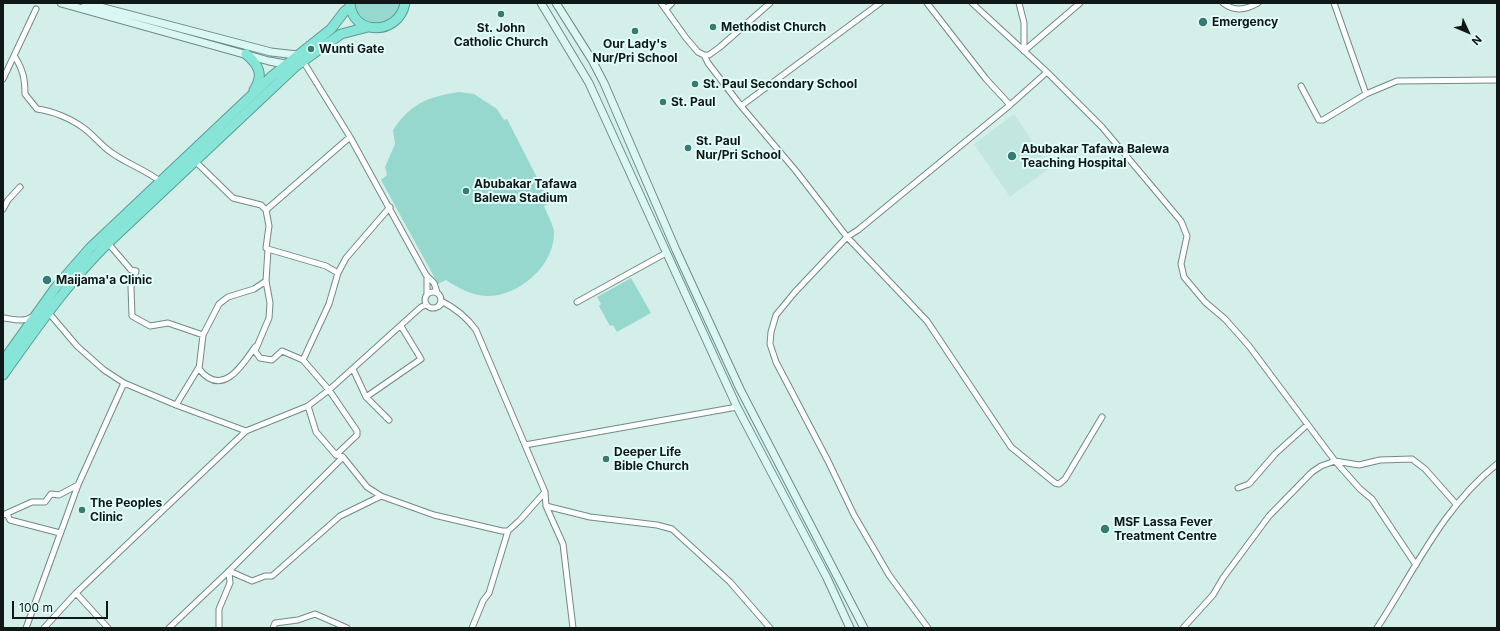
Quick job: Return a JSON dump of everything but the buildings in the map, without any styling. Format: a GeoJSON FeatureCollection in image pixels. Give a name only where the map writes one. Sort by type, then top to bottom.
{"type":"FeatureCollection","features":[{"type":"Feature","properties":{"kind":"highway"},"geometry":{"type":"LineString","coordinates":[[3,375],[45,311],[56,287],[90,248],[286,64],[299,60],[341,34],[368,27],[382,28],[389,26],[400,17],[404,7],[412,3]]}},
{"type":"Feature","properties":{"kind":"highway"},"geometry":{"type":"LineString","coordinates":[[3,361],[45,311],[108,243],[196,162],[332,29],[350,5],[357,19],[368,27]]}},
{"type":"Feature","properties":{"kind":"highway"},"geometry":{"type":"LineString","coordinates":[[246,54],[257,64],[260,77],[250,98]]}},
{"type":"Feature","properties":{"kind":"street"},"geometry":{"type":"LineString","coordinates":[[61,3],[286,64]]}},
{"type":"Feature","properties":{"kind":"street"},"geometry":{"type":"LineString","coordinates":[[85,3],[299,60],[350,137],[390,207],[426,275],[434,283],[442,300]]}},
{"type":"Feature","properties":{"kind":"street"},"geometry":{"type":"LineString","coordinates":[[541,3],[589,82],[737,408],[827,578],[850,628]]}},
{"type":"Feature","properties":{"kind":"street"},"geometry":{"type":"LineString","coordinates":[[556,3],[592,60],[604,83],[676,250],[748,404],[864,628]]}},
{"type":"Feature","properties":{"kind":"street"},"geometry":{"type":"LineString","coordinates":[[661,3],[686,38],[698,52],[704,55],[709,55],[720,47],[770,3]]}},
{"type":"Feature","properties":{"kind":"street"},"geometry":{"type":"LineString","coordinates":[[666,10],[672,3]]}},
{"type":"Feature","properties":{"kind":"street"},"geometry":{"type":"LineString","coordinates":[[740,106],[880,3]]}},
{"type":"Feature","properties":{"kind":"street"},"geometry":{"type":"LineString","coordinates":[[927,3],[986,79],[1010,105]]}},
{"type":"Feature","properties":{"kind":"street"},"geometry":{"type":"LineString","coordinates":[[972,3],[1047,72],[1110,136],[1181,221],[1187,236],[1181,264],[1184,277],[1205,302],[1225,319],[1249,346],[1335,461],[1372,500],[1416,565]]}},
{"type":"Feature","properties":{"kind":"street"},"geometry":{"type":"LineString","coordinates":[[1019,3],[1024,23],[1024,51]]}},
{"type":"Feature","properties":{"kind":"street"},"geometry":{"type":"LineString","coordinates":[[1024,51],[1080,3]]}},
{"type":"Feature","properties":{"kind":"street"},"geometry":{"type":"LineString","coordinates":[[1223,3],[1230,8],[1241,10],[1258,3]]}},
{"type":"Feature","properties":{"kind":"street"},"geometry":{"type":"LineString","coordinates":[[1334,3],[1366,94]]}},
{"type":"Feature","properties":{"kind":"street"},"geometry":{"type":"LineString","coordinates":[[3,79],[15,57],[36,9]]}},
{"type":"Feature","properties":{"kind":"street"},"geometry":{"type":"LineString","coordinates":[[704,55],[708,63],[740,106],[796,171],[847,237],[927,321],[1011,447],[1055,483],[1059,484],[1065,479],[1102,417]]}},
{"type":"Feature","properties":{"kind":"street"},"geometry":{"type":"LineString","coordinates":[[15,57],[22,70],[25,82],[25,94],[37,109],[45,110],[84,128],[108,150],[152,175],[161,182]]}},
{"type":"Feature","properties":{"kind":"street"},"geometry":{"type":"LineString","coordinates":[[928,628],[889,575],[854,515],[828,461],[776,362],[770,344],[771,332],[776,315],[794,292],[847,237],[858,230],[1010,105],[1047,72]]}},
{"type":"Feature","properties":{"kind":"street"},"geometry":{"type":"LineString","coordinates":[[1301,86],[1319,120],[1323,120],[1366,94],[1397,81],[1497,80]]}},
{"type":"Feature","properties":{"kind":"street"},"geometry":{"type":"LineString","coordinates":[[266,210],[350,137]]}},
{"type":"Feature","properties":{"kind":"street"},"geometry":{"type":"LineString","coordinates":[[196,162],[233,198],[261,205],[266,210],[269,226],[266,243],[266,248],[268,249],[266,281],[270,294],[269,318],[255,351],[260,358],[272,360],[282,351],[303,360],[329,390],[357,431],[357,435],[336,455]]}},
{"type":"Feature","properties":{"kind":"street"},"geometry":{"type":"LineString","coordinates":[[3,209],[8,200],[20,188]]}},
{"type":"Feature","properties":{"kind":"street"},"geometry":{"type":"LineString","coordinates":[[303,360],[328,304],[338,272],[353,249],[390,207]]}},
{"type":"Feature","properties":{"kind":"street"},"geometry":{"type":"LineString","coordinates":[[108,243],[131,270],[136,271],[131,287],[132,316],[150,326],[168,323],[203,335]]}},
{"type":"Feature","properties":{"kind":"street"},"geometry":{"type":"LineString","coordinates":[[268,249],[326,266],[338,272]]}},
{"type":"Feature","properties":{"kind":"street"},"geometry":{"type":"LineString","coordinates":[[577,302],[666,253]]}},
{"type":"Feature","properties":{"kind":"street"},"geometry":{"type":"LineString","coordinates":[[426,275],[426,305]]}},
{"type":"Feature","properties":{"kind":"street"},"geometry":{"type":"LineString","coordinates":[[260,341],[242,366],[224,381],[214,381],[203,375],[199,370],[203,335],[216,309],[223,301],[235,294],[254,289],[266,281]]}},
{"type":"Feature","properties":{"kind":"street"},"geometry":{"type":"LineString","coordinates":[[427,294],[432,291],[437,292]]}},
{"type":"Feature","properties":{"kind":"street"},"geometry":{"type":"LineString","coordinates":[[442,300],[446,299],[452,307]]}},
{"type":"Feature","properties":{"kind":"street"},"geometry":{"type":"LineString","coordinates":[[436,307],[442,300]]}},
{"type":"Feature","properties":{"kind":"street"},"geometry":{"type":"LineString","coordinates":[[414,314],[426,307],[436,307],[443,302],[465,317],[476,330],[545,492],[546,506],[563,544],[573,628]]}},
{"type":"Feature","properties":{"kind":"street"},"geometry":{"type":"LineString","coordinates":[[44,628],[76,593],[246,431],[308,406],[353,369],[421,307],[426,305],[436,307]]}},
{"type":"Feature","properties":{"kind":"street"},"geometry":{"type":"LineString","coordinates":[[3,318],[17,321],[29,319],[45,311],[77,346],[104,370],[124,383],[176,405],[246,431]]}},
{"type":"Feature","properties":{"kind":"street"},"geometry":{"type":"LineString","coordinates":[[366,397],[421,359],[401,326]]}},
{"type":"Feature","properties":{"kind":"street"},"geometry":{"type":"LineString","coordinates":[[176,405],[201,363]]}},
{"type":"Feature","properties":{"kind":"street"},"geometry":{"type":"LineString","coordinates":[[353,369],[366,397],[389,420]]}},
{"type":"Feature","properties":{"kind":"street"},"geometry":{"type":"LineString","coordinates":[[26,628],[78,485],[124,383]]}},
{"type":"Feature","properties":{"kind":"street"},"geometry":{"type":"LineString","coordinates":[[525,445],[737,408],[748,404]]}},
{"type":"Feature","properties":{"kind":"street"},"geometry":{"type":"LineString","coordinates":[[308,406],[316,432],[336,455],[343,457],[367,487],[381,496],[434,515],[502,531],[508,531]]}},
{"type":"Feature","properties":{"kind":"street"},"geometry":{"type":"LineString","coordinates":[[1238,488],[1249,484],[1275,454],[1307,425]]}},
{"type":"Feature","properties":{"kind":"street"},"geometry":{"type":"LineString","coordinates":[[170,628],[343,457]]}},
{"type":"Feature","properties":{"kind":"street"},"geometry":{"type":"LineString","coordinates":[[1183,628],[1213,595],[1223,578],[1269,516],[1316,468],[1335,461],[1359,465],[1380,460],[1412,459],[1429,473],[1456,504]]}},
{"type":"Feature","properties":{"kind":"street"},"geometry":{"type":"LineString","coordinates":[[1377,628],[1444,519],[1478,479],[1497,464]]}},
{"type":"Feature","properties":{"kind":"street"},"geometry":{"type":"LineString","coordinates":[[60,533],[10,520],[5,514],[32,502],[45,502],[50,494],[59,494],[78,485]]}},
{"type":"Feature","properties":{"kind":"street"},"geometry":{"type":"LineString","coordinates":[[472,628],[483,601],[489,594],[508,531],[545,492]]}},
{"type":"Feature","properties":{"kind":"street"},"geometry":{"type":"LineString","coordinates":[[229,571],[252,580],[265,576],[272,576],[340,516],[381,496]]}},
{"type":"Feature","properties":{"kind":"street"},"geometry":{"type":"LineString","coordinates":[[546,506],[590,517],[657,525],[672,529],[730,582],[770,628]]}},
{"type":"Feature","properties":{"kind":"street"},"geometry":{"type":"LineString","coordinates":[[219,628],[219,609],[230,583],[229,571]]}},
{"type":"Feature","properties":{"kind":"street"},"geometry":{"type":"LineString","coordinates":[[76,593],[108,628]]}},
{"type":"Feature","properties":{"kind":"street"},"geometry":{"type":"LineString","coordinates":[[273,628],[275,622],[298,620],[315,614],[347,628]]}},
{"type":"Feature","properties":{"kind":"shaded area","name":"Abubakar Tafawa Balewa Teaching Hospital"},"geometry":{"type":"Polygon","coordinates":[[[1014,114],[1050,168],[1010,197],[974,144],[1014,114]]]}},
{"type":"Feature","properties":{"kind":"green space"},"geometry":{"type":"Polygon","coordinates":[[[354,3],[402,3],[398,12],[393,18],[386,22],[378,23],[370,22],[363,18],[358,12],[354,3]]]}},
{"type":"Feature","properties":{"kind":"green space","name":"Abubakar Tafawa Balewa Stadium"},"geometry":{"type":"Polygon","coordinates":[[[459,92],[474,94],[497,109],[504,120],[507,119],[550,203],[544,206],[554,232],[553,245],[548,256],[541,267],[522,285],[498,295],[486,296],[470,293],[446,280],[438,284],[381,180],[387,175],[385,167],[395,144],[393,130],[407,113],[414,107],[429,99],[459,92]]]}},
{"type":"Feature","properties":{"kind":"green space"},"geometry":{"type":"Polygon","coordinates":[[[631,278],[651,313],[617,332],[613,325],[610,326],[599,306],[601,304],[597,297],[631,278]]]}},
{"type":"Feature","properties":{"kind":"place","name":"St. John Catholic Church"},"geometry":{"type":"Point","coordinates":[501,14]}},
{"type":"Feature","properties":{"kind":"place","name":"Emergency"},"geometry":{"type":"Point","coordinates":[1203,22]}},
{"type":"Feature","properties":{"kind":"place","name":"Methodist Church"},"geometry":{"type":"Point","coordinates":[713,27]}},
{"type":"Feature","properties":{"kind":"place","name":"Our Lady's Nur/Pri School"},"geometry":{"type":"Point","coordinates":[635,31]}},
{"type":"Feature","properties":{"kind":"place","name":"Wunti Gate"},"geometry":{"type":"Point","coordinates":[311,49]}},
{"type":"Feature","properties":{"kind":"place","name":"St. Paul Secondary School"},"geometry":{"type":"Point","coordinates":[695,84]}},
{"type":"Feature","properties":{"kind":"place","name":"St. Paul"},"geometry":{"type":"Point","coordinates":[663,102]}},
{"type":"Feature","properties":{"kind":"place","name":"St. Paul Nur/Pri School"},"geometry":{"type":"Point","coordinates":[688,148]}},
{"type":"Feature","properties":{"kind":"place","name":"Abubakar Tafawa Balewa Teaching Hospital"},"geometry":{"type":"Point","coordinates":[1012,156]}},
{"type":"Feature","properties":{"kind":"place","name":"Abubakar Tafawa Balewa Stadium"},"geometry":{"type":"Point","coordinates":[466,191]}},
{"type":"Feature","properties":{"kind":"place","name":"Maijama'a Clinic"},"geometry":{"type":"Point","coordinates":[47,280]}},
{"type":"Feature","properties":{"kind":"place","name":"Deeper Life Bible Church"},"geometry":{"type":"Point","coordinates":[606,459]}},
{"type":"Feature","properties":{"kind":"place","name":"The Peoples Clinic"},"geometry":{"type":"Point","coordinates":[82,510]}},
{"type":"Feature","properties":{"kind":"place","name":"MSF Lassa Fever Treatment Centre"},"geometry":{"type":"Point","coordinates":[1105,529]}}]}
